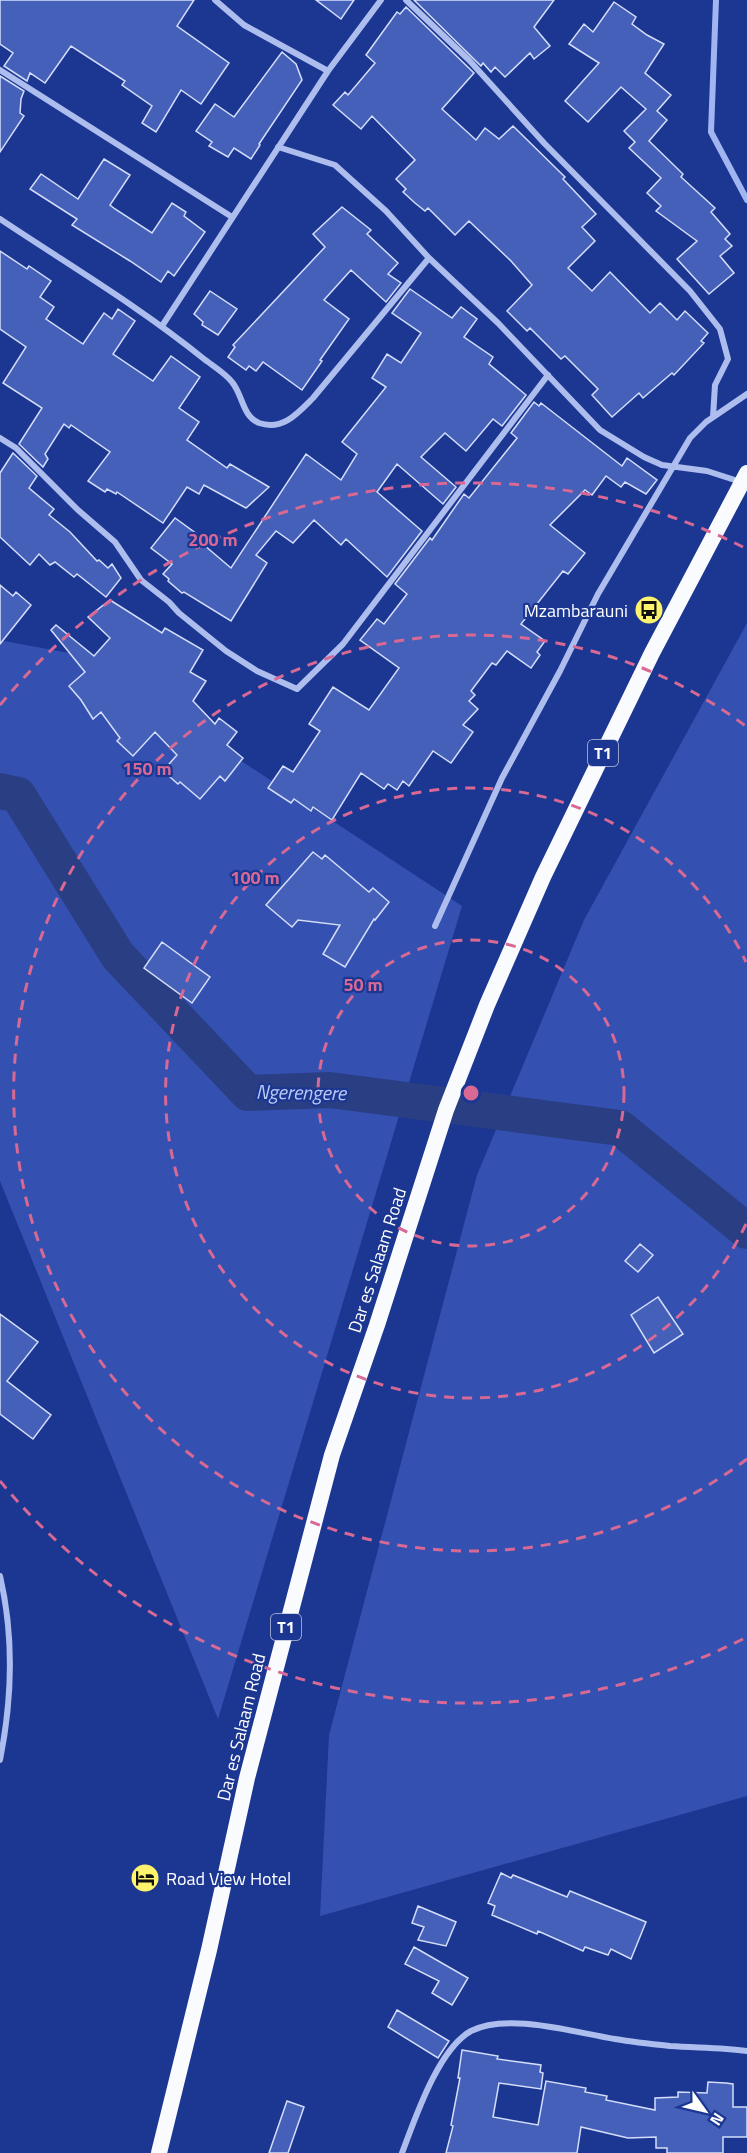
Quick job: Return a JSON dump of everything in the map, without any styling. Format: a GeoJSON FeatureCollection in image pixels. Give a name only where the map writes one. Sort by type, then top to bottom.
{"type":"FeatureCollection","features":[{"type":"Feature","properties":{"kind":"highway","name":"Dar es Salaam Road"},"geometry":{"type":"LineString","coordinates":[[159,2153],[209,1950],[247,1778],[332,1455],[377,1325],[446,1110],[472,1039],[543,878],[608,742],[744,477]]}},
{"type":"Feature","properties":{"kind":"street"},"geometry":{"type":"LineString","coordinates":[[215,0],[244,25],[328,71]]}},
{"type":"Feature","properties":{"kind":"street"},"geometry":{"type":"LineString","coordinates":[[162,326],[328,71],[381,0]]}},
{"type":"Feature","properties":{"kind":"street"},"geometry":{"type":"LineString","coordinates":[[406,0],[469,60],[544,143],[690,291],[720,329],[728,359],[715,386],[713,417]]}},
{"type":"Feature","properties":{"kind":"street"},"geometry":{"type":"LineString","coordinates":[[0,70],[232,217]]}},
{"type":"Feature","properties":{"kind":"street"},"geometry":{"type":"LineString","coordinates":[[278,147],[335,165],[386,211],[429,258],[498,323],[600,430],[644,458],[662,465],[675,465],[744,477]]}},
{"type":"Feature","properties":{"kind":"street"},"geometry":{"type":"LineString","coordinates":[[0,219],[162,326],[232,382],[249,417],[263,424],[277,425],[293,418],[313,398],[429,258]]}},
{"type":"Feature","properties":{"kind":"street"},"geometry":{"type":"LineString","coordinates":[[0,438],[16,448],[78,510],[115,542],[141,580],[179,613],[226,651],[257,670],[297,689],[343,644],[548,375]]}},
{"type":"Feature","properties":{"kind":"street"},"geometry":{"type":"LineString","coordinates":[[435,926],[502,778],[560,671],[606,578],[690,438],[700,427],[747,394]]}},
{"type":"Feature","properties":{"kind":"street"},"geometry":{"type":"LineString","coordinates":[[0,1576],[9,1626],[8,1717],[0,1759]]}},
{"type":"Feature","properties":{"kind":"street"},"geometry":{"type":"LineString","coordinates":[[402,2153],[431,2082],[444,2060],[471,2031],[490,2025],[515,2023],[671,2046],[721,2047],[747,2051]]}},
{"type":"Feature","properties":{"kind":"shaded area"},"geometry":{"type":"Polygon","coordinates":[[[747,623],[747,1796],[320,1916],[329,1735],[477,1175],[584,920],[747,623]]]}},
{"type":"Feature","properties":{"kind":"shaded area"},"geometry":{"type":"Polygon","coordinates":[[[4,641],[80,655],[462,906],[218,1719],[0,1181],[0,644],[4,641]]]}},
{"type":"Feature","properties":{"kind":"building"},"geometry":{"type":"Polygon","coordinates":[[[0,0],[194,0],[177,26],[229,63],[201,104],[181,90],[156,132],[142,123],[152,106],[122,85],[125,81],[71,46],[45,83],[30,73],[27,81],[4,66],[13,53],[0,44],[0,0]]]}},
{"type":"Feature","properties":{"kind":"building"},"geometry":{"type":"Polygon","coordinates":[[[316,0],[354,0],[341,19],[316,0]]]}},
{"type":"Feature","properties":{"kind":"building"},"geometry":{"type":"Polygon","coordinates":[[[414,0],[554,0],[534,27],[550,46],[534,59],[530,53],[505,77],[495,67],[491,72],[483,63],[481,66],[414,0]]]}},
{"type":"Feature","properties":{"kind":"building"},"geometry":{"type":"Polygon","coordinates":[[[614,2],[636,17],[632,24],[664,44],[645,73],[671,95],[657,111],[667,120],[649,141],[683,174],[681,177],[715,208],[711,212],[730,234],[725,239],[732,246],[720,256],[734,273],[709,294],[677,259],[697,241],[656,211],[661,206],[647,193],[661,178],[629,148],[635,142],[624,131],[646,109],[621,87],[588,122],[565,101],[599,63],[569,44],[584,24],[593,32],[614,2]]]}},
{"type":"Feature","properties":{"kind":"building"},"geometry":{"type":"Polygon","coordinates":[[[406,7],[474,73],[442,109],[476,140],[485,128],[499,139],[513,126],[565,177],[563,179],[596,214],[582,227],[595,241],[568,268],[592,291],[610,272],[650,313],[660,303],[677,320],[685,311],[708,333],[701,341],[704,343],[674,375],[672,373],[643,398],[639,393],[612,417],[592,395],[598,389],[565,356],[561,359],[530,328],[527,331],[507,311],[532,285],[511,261],[469,221],[455,235],[428,208],[425,211],[415,203],[403,192],[406,189],[396,179],[415,160],[372,116],[361,129],[333,105],[345,92],[348,95],[375,63],[366,55],[397,12],[400,14],[406,7]]]}},
{"type":"Feature","properties":{"kind":"building"},"geometry":{"type":"Polygon","coordinates":[[[282,52],[296,64],[302,80],[251,159],[234,148],[228,157],[209,146],[212,142],[196,131],[215,104],[234,117],[282,52]]]}},
{"type":"Feature","properties":{"kind":"building"},"geometry":{"type":"Polygon","coordinates":[[[0,76],[24,91],[20,113],[24,116],[0,152],[0,76]]]}},
{"type":"Feature","properties":{"kind":"building"},"geometry":{"type":"Polygon","coordinates":[[[104,159],[130,175],[110,205],[115,209],[152,233],[172,203],[186,212],[184,216],[205,232],[174,276],[168,271],[161,282],[72,225],[77,219],[30,189],[41,174],[78,199],[104,159]]]}},
{"type":"Feature","properties":{"kind":"building"},"geometry":{"type":"Polygon","coordinates":[[[342,207],[371,230],[367,234],[398,263],[388,274],[401,283],[386,302],[351,270],[324,300],[349,319],[302,390],[263,362],[256,371],[249,366],[246,370],[228,357],[235,347],[233,345],[325,247],[313,234],[342,207]]]}},
{"type":"Feature","properties":{"kind":"building"},"geometry":{"type":"Polygon","coordinates":[[[0,251],[27,269],[29,266],[51,281],[40,297],[54,307],[46,319],[83,344],[104,313],[112,319],[118,309],[135,321],[113,354],[153,381],[171,356],[200,377],[179,408],[199,422],[187,440],[227,468],[230,464],[269,487],[246,508],[204,485],[199,494],[187,487],[163,523],[117,492],[116,494],[107,489],[105,492],[88,481],[110,452],[71,425],[69,428],[64,424],[45,454],[48,459],[43,467],[19,444],[42,408],[3,383],[26,347],[0,329],[0,251]]]}},
{"type":"Feature","properties":{"kind":"building"},"geometry":{"type":"Polygon","coordinates":[[[410,289],[452,318],[461,307],[477,319],[464,337],[493,357],[489,364],[526,395],[502,426],[493,419],[466,451],[445,433],[421,457],[456,487],[443,504],[397,464],[377,492],[422,531],[387,577],[346,539],[341,545],[314,520],[293,543],[276,531],[256,555],[267,563],[231,621],[184,592],[182,593],[163,574],[172,564],[151,548],[175,518],[197,534],[196,536],[204,545],[231,568],[306,454],[341,480],[357,454],[342,442],[386,387],[372,378],[387,354],[401,363],[421,333],[392,313],[410,289]]]}},
{"type":"Feature","properties":{"kind":"building"},"geometry":{"type":"Polygon","coordinates":[[[210,291],[237,309],[218,335],[202,325],[203,322],[194,314],[210,291]]]}},
{"type":"Feature","properties":{"kind":"building"},"geometry":{"type":"Polygon","coordinates":[[[534,402],[539,406],[541,403],[622,466],[627,458],[657,480],[646,494],[625,482],[621,487],[606,476],[592,495],[585,490],[550,525],[585,553],[568,574],[563,571],[521,624],[545,641],[537,652],[540,655],[531,668],[507,651],[496,665],[492,663],[471,691],[475,695],[469,701],[478,709],[463,725],[473,732],[451,763],[433,751],[409,786],[403,781],[397,790],[388,784],[384,789],[361,773],[332,820],[313,807],[311,811],[294,799],[291,803],[268,788],[283,766],[293,772],[320,731],[309,724],[333,687],[369,710],[399,668],[360,640],[377,619],[384,624],[407,594],[395,584],[430,538],[432,540],[464,494],[469,498],[517,438],[511,433],[534,402]]]}},
{"type":"Feature","properties":{"kind":"building"},"geometry":{"type":"Polygon","coordinates":[[[13,453],[37,476],[29,488],[54,509],[49,515],[70,532],[97,561],[99,560],[108,568],[112,564],[121,578],[106,597],[77,574],[74,577],[55,562],[50,565],[39,554],[30,565],[0,537],[0,473],[13,453]]]}},
{"type":"Feature","properties":{"kind":"building"},"geometry":{"type":"Polygon","coordinates":[[[0,585],[13,596],[16,592],[31,605],[0,644],[0,585]]]}},
{"type":"Feature","properties":{"kind":"building"},"geometry":{"type":"Polygon","coordinates":[[[110,600],[162,633],[165,628],[203,650],[190,672],[206,681],[193,701],[215,724],[219,718],[237,732],[227,745],[243,758],[225,781],[220,776],[200,799],[163,771],[177,755],[155,732],[133,756],[117,741],[120,738],[101,712],[93,719],[69,686],[85,672],[51,630],[56,625],[94,656],[110,638],[88,617],[110,600]]]}},
{"type":"Feature","properties":{"kind":"building"},"geometry":{"type":"Polygon","coordinates":[[[313,852],[322,859],[325,855],[369,892],[373,888],[389,902],[374,919],[345,967],[323,954],[340,925],[298,920],[292,927],[266,905],[313,852]]]}},
{"type":"Feature","properties":{"kind":"building"},"geometry":{"type":"Polygon","coordinates":[[[162,942],[210,977],[192,1003],[144,968],[162,942]]]}},
{"type":"Feature","properties":{"kind":"building"},"geometry":{"type":"Polygon","coordinates":[[[640,1244],[653,1255],[638,1272],[625,1261],[640,1244]]]}},
{"type":"Feature","properties":{"kind":"building"},"geometry":{"type":"Polygon","coordinates":[[[658,1297],[683,1334],[654,1353],[631,1315],[658,1297]]]}},
{"type":"Feature","properties":{"kind":"building"},"geometry":{"type":"Polygon","coordinates":[[[0,1314],[38,1342],[7,1381],[51,1415],[33,1439],[0,1414],[0,1314]]]}},
{"type":"Feature","properties":{"kind":"building"},"geometry":{"type":"Polygon","coordinates":[[[501,1873],[511,1878],[513,1875],[567,1897],[570,1891],[646,1922],[631,1959],[611,1949],[608,1955],[585,1947],[583,1951],[538,1931],[537,1934],[492,1915],[495,1906],[488,1903],[501,1873]]]}},
{"type":"Feature","properties":{"kind":"building"},"geometry":{"type":"Polygon","coordinates":[[[418,1906],[456,1922],[446,1946],[418,1940],[424,1927],[412,1923],[418,1906]]]}},
{"type":"Feature","properties":{"kind":"building"},"geometry":{"type":"Polygon","coordinates":[[[414,1947],[468,1978],[452,2005],[432,1993],[439,1981],[405,1964],[414,1947]]]}},
{"type":"Feature","properties":{"kind":"building"},"geometry":{"type":"Polygon","coordinates":[[[397,2010],[449,2041],[438,2058],[388,2027],[397,2010]]]}},
{"type":"Feature","properties":{"kind":"building"},"geometry":{"type":"Polygon","coordinates":[[[462,2050],[498,2056],[497,2059],[541,2065],[540,2072],[543,2073],[541,2089],[499,2083],[493,2117],[538,2125],[546,2081],[586,2088],[585,2092],[607,2096],[606,2100],[655,2110],[655,2098],[678,2097],[678,2092],[707,2093],[708,2082],[726,2083],[733,2084],[733,2107],[747,2107],[747,2137],[723,2137],[723,2153],[667,2153],[667,2148],[656,2148],[656,2137],[628,2138],[581,2127],[577,2153],[446,2153],[453,2126],[451,2125],[460,2078],[458,2078],[462,2050]]]}},
{"type":"Feature","properties":{"kind":"building"},"geometry":{"type":"Polygon","coordinates":[[[287,2101],[304,2107],[288,2153],[269,2153],[287,2101]]]}},
{"type":"Feature","properties":{"kind":"waterway"},"geometry":{"type":"LineString","coordinates":[[716,0],[711,132],[747,200]]}},
{"type":"Feature","properties":{"kind":"waterway","name":"Ngerengere"},"geometry":{"type":"LineString","coordinates":[[0,791],[18,795],[118,956],[248,1093],[330,1090],[620,1128],[747,1231]]}},
{"type":"Feature","properties":{"kind":"place","name":"Mzambarauni"},"geometry":{"type":"Point","coordinates":[649,610]}},
{"type":"Feature","properties":{"kind":"place","name":"Road View Hotel"},"geometry":{"type":"Point","coordinates":[145,1878]}}]}
